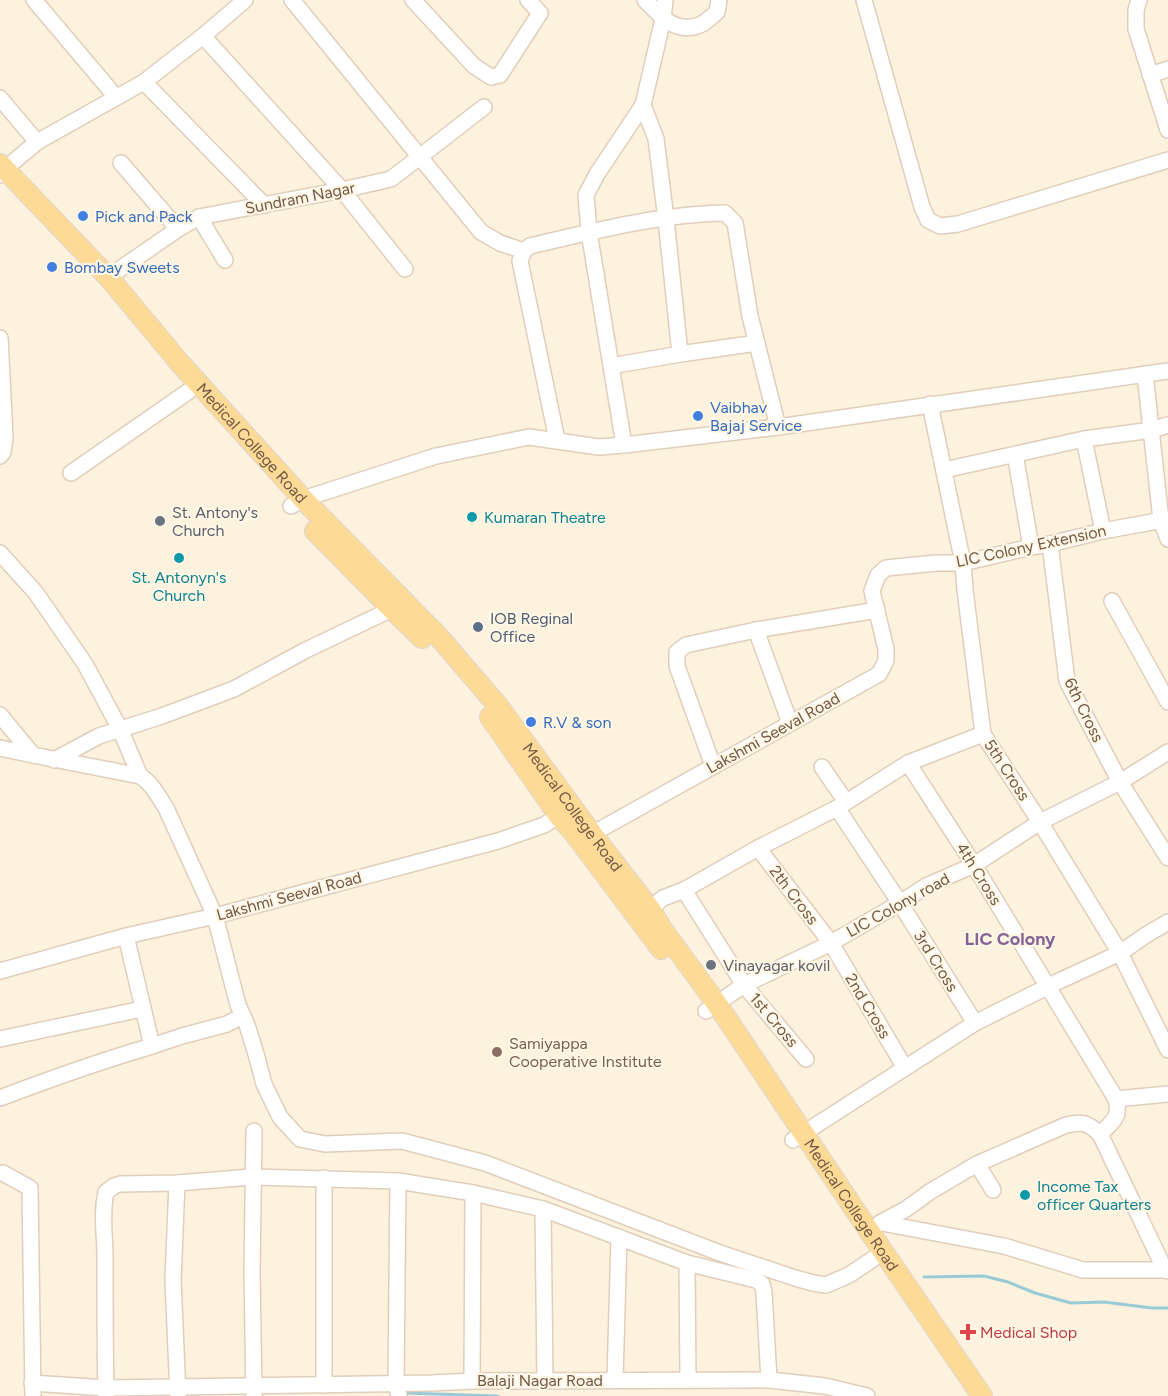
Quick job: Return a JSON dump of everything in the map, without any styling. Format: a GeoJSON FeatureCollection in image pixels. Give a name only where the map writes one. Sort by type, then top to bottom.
{"type":"FeatureCollection","features":[{"type":"Feature","properties":{"kind":"main road","name":"Medical College Road"},"geometry":{"type":"LineString","coordinates":[[1,172],[110,279],[297,503],[392,609],[494,711]]}},
{"type":"Feature","properties":{"kind":"main road","name":"Medical College Road"},"geometry":{"type":"LineString","coordinates":[[1,172],[101,287],[169,370],[297,503],[438,636],[566,811],[592,834],[650,909],[712,1008],[798,1137],[873,1259],[969,1396]]}},
{"type":"Feature","properties":{"kind":"main road","name":"Medical College Road"},"geometry":{"type":"LineString","coordinates":[[566,811],[574,833],[712,1008]]}},
{"type":"Feature","properties":{"kind":"main road","name":"Medical College Road"},"geometry":{"type":"LineString","coordinates":[[798,1137],[874,1225],[982,1396]]}},
{"type":"Feature","properties":{"kind":"street"},"geometry":{"type":"LineString","coordinates":[[34,0],[116,97]]}},
{"type":"Feature","properties":{"kind":"street"},"geometry":{"type":"LineString","coordinates":[[1,172],[37,142],[144,82],[245,0]]}},
{"type":"Feature","properties":{"kind":"street"},"geometry":{"type":"LineString","coordinates":[[292,0],[481,232],[500,243],[524,251]]}},
{"type":"Feature","properties":{"kind":"street"},"geometry":{"type":"LineString","coordinates":[[413,0],[474,66],[491,77],[500,75],[540,13],[528,0]]}},
{"type":"Feature","properties":{"kind":"street"},"geometry":{"type":"LineString","coordinates":[[645,0],[663,19],[674,25],[690,28],[703,23],[717,12],[719,0]]}},
{"type":"Feature","properties":{"kind":"street"},"geometry":{"type":"LineString","coordinates":[[624,445],[589,232],[586,195],[597,174],[643,105],[663,19],[664,0]]}},
{"type":"Feature","properties":{"kind":"street"},"geometry":{"type":"LineString","coordinates":[[864,0],[922,207],[928,220],[940,226],[958,224],[1168,160]]}},
{"type":"Feature","properties":{"kind":"street"},"geometry":{"type":"LineString","coordinates":[[1139,0],[1136,10],[1136,28],[1168,130]]}},
{"type":"Feature","properties":{"kind":"street"},"geometry":{"type":"LineString","coordinates":[[203,36],[342,190],[405,269]]}},
{"type":"Feature","properties":{"kind":"street"},"geometry":{"type":"LineString","coordinates":[[1150,75],[1168,69]]}},
{"type":"Feature","properties":{"kind":"street"},"geometry":{"type":"LineString","coordinates":[[144,82],[264,204]]}},
{"type":"Feature","properties":{"kind":"street"},"geometry":{"type":"LineString","coordinates":[[0,98],[37,142]]}},
{"type":"Feature","properties":{"kind":"street"},"geometry":{"type":"LineString","coordinates":[[643,105],[656,139],[680,354]]}},
{"type":"Feature","properties":{"kind":"street","name":"Sundram Nagar"},"geometry":{"type":"LineString","coordinates":[[110,279],[120,269],[199,217],[391,179],[484,107]]}},
{"type":"Feature","properties":{"kind":"street"},"geometry":{"type":"LineString","coordinates":[[121,163],[178,229]]}},
{"type":"Feature","properties":{"kind":"street"},"geometry":{"type":"LineString","coordinates":[[557,440],[520,261],[524,251],[530,246],[589,232],[666,219],[725,213],[735,223],[750,316],[778,427]]}},
{"type":"Feature","properties":{"kind":"street"},"geometry":{"type":"LineString","coordinates":[[199,217],[225,260]]}},
{"type":"Feature","properties":{"kind":"street"},"geometry":{"type":"LineString","coordinates":[[0,338],[5,437],[3,452],[0,456]]}},
{"type":"Feature","properties":{"kind":"street"},"geometry":{"type":"LineString","coordinates":[[611,366],[757,343]]}},
{"type":"Feature","properties":{"kind":"street"},"geometry":{"type":"LineString","coordinates":[[297,503],[435,456],[529,437],[598,447],[624,445],[778,427],[1168,371]]}},
{"type":"Feature","properties":{"kind":"street"},"geometry":{"type":"LineString","coordinates":[[1145,374],[1168,539]]}},
{"type":"Feature","properties":{"kind":"street"},"geometry":{"type":"LineString","coordinates":[[71,473],[189,391]]}},
{"type":"Feature","properties":{"kind":"street","name":"5th Cross"},"geometry":{"type":"LineString","coordinates":[[930,404],[963,562],[983,734],[1041,822],[1120,953],[1168,1050]]}},
{"type":"Feature","properties":{"kind":"street"},"geometry":{"type":"LineString","coordinates":[[944,471],[1084,439],[1152,430],[1168,425]]}},
{"type":"Feature","properties":{"kind":"street"},"geometry":{"type":"LineString","coordinates":[[1084,439],[1103,531]]}},
{"type":"Feature","properties":{"kind":"street"},"geometry":{"type":"LineString","coordinates":[[1015,454],[1031,547]]}},
{"type":"Feature","properties":{"kind":"street","name":"LIC Colony Extension"},"geometry":{"type":"LineString","coordinates":[[872,591],[878,575],[886,568],[963,562],[1103,531],[1165,520]]}},
{"type":"Feature","properties":{"kind":"street","name":"6th Cross"},"geometry":{"type":"LineString","coordinates":[[1050,544],[1067,681],[1120,782],[1168,858]]}},
{"type":"Feature","properties":{"kind":"street"},"geometry":{"type":"LineString","coordinates":[[0,553],[36,593],[85,664],[120,729],[140,776]]}},
{"type":"Feature","properties":{"kind":"street","name":"Lakshmi Seeval Road"},"geometry":{"type":"LineString","coordinates":[[592,834],[879,674],[886,662],[886,649],[872,591]]}},
{"type":"Feature","properties":{"kind":"street"},"geometry":{"type":"LineString","coordinates":[[1112,601],[1168,702]]}},
{"type":"Feature","properties":{"kind":"street"},"geometry":{"type":"LineString","coordinates":[[54,760],[99,735],[162,716],[234,688],[392,609]]}},
{"type":"Feature","properties":{"kind":"street"},"geometry":{"type":"LineString","coordinates":[[713,766],[677,666],[677,652],[686,645],[756,630],[877,610]]}},
{"type":"Feature","properties":{"kind":"street"},"geometry":{"type":"LineString","coordinates":[[756,630],[790,723]]}},
{"type":"Feature","properties":{"kind":"street"},"geometry":{"type":"LineString","coordinates":[[0,715],[33,755]]}},
{"type":"Feature","properties":{"kind":"street"},"geometry":{"type":"LineString","coordinates":[[650,909],[663,898],[684,890],[758,848],[842,805],[908,763],[983,734]]}},
{"type":"Feature","properties":{"kind":"street"},"geometry":{"type":"LineString","coordinates":[[0,748],[140,776],[147,780],[166,808],[214,916],[238,1005],[264,1084],[280,1117],[300,1138],[325,1144],[402,1141],[485,1163],[720,1253],[813,1283],[826,1285],[849,1275],[873,1259]]}},
{"type":"Feature","properties":{"kind":"street","name":"LIC Colony road"},"geometry":{"type":"LineString","coordinates":[[712,1008],[744,986],[831,943],[926,886],[974,865],[1041,822],[1120,782],[1168,752]]}},
{"type":"Feature","properties":{"kind":"street","name":"4th Cross"},"geometry":{"type":"LineString","coordinates":[[908,763],[974,865],[1116,1099]]}},
{"type":"Feature","properties":{"kind":"street","name":"3rd Cross"},"geometry":{"type":"LineString","coordinates":[[822,767],[900,903],[975,1023]]}},
{"type":"Feature","properties":{"kind":"street","name":"Lakshmi Seeval Road"},"geometry":{"type":"LineString","coordinates":[[0,971],[126,936],[214,916],[498,841],[544,825],[566,811]]}},
{"type":"Feature","properties":{"kind":"street","name":"2th Cross"},"geometry":{"type":"LineString","coordinates":[[758,848],[831,943]]}},
{"type":"Feature","properties":{"kind":"street","name":"1st Cross"},"geometry":{"type":"LineString","coordinates":[[684,890],[744,986],[806,1059]]}},
{"type":"Feature","properties":{"kind":"street"},"geometry":{"type":"LineString","coordinates":[[798,1137],[975,1023],[1047,986],[1120,953],[1168,922]]}},
{"type":"Feature","properties":{"kind":"street"},"geometry":{"type":"LineString","coordinates":[[126,936],[152,1046]]}},
{"type":"Feature","properties":{"kind":"street","name":"2nd Cross"},"geometry":{"type":"LineString","coordinates":[[831,943],[905,1068]]}},
{"type":"Feature","properties":{"kind":"street"},"geometry":{"type":"LineString","coordinates":[[0,1039],[142,1009]]}},
{"type":"Feature","properties":{"kind":"street"},"geometry":{"type":"LineString","coordinates":[[0,1098],[46,1080],[182,1036],[227,1024],[242,1016]]}},
{"type":"Feature","properties":{"kind":"street"},"geometry":{"type":"LineString","coordinates":[[1100,1134],[1115,1119],[1118,1107],[1116,1099],[1168,1094]]}},
{"type":"Feature","properties":{"kind":"street"},"geometry":{"type":"LineString","coordinates":[[1077,1122],[1090,1125],[1100,1134],[1167,1271],[1083,1270],[1004,1246],[874,1225],[906,1209],[977,1164],[1077,1122]]}},
{"type":"Feature","properties":{"kind":"street"},"geometry":{"type":"LineString","coordinates":[[253,1391],[252,1177],[254,1131]]}},
{"type":"Feature","properties":{"kind":"street"},"geometry":{"type":"LineString","coordinates":[[977,1164],[993,1190]]}},
{"type":"Feature","properties":{"kind":"street"},"geometry":{"type":"LineString","coordinates":[[3,1173],[30,1188],[32,1390]]}},
{"type":"Feature","properties":{"kind":"street"},"geometry":{"type":"LineString","coordinates":[[106,1392],[103,1221],[103,1203],[106,1192],[120,1184],[252,1177],[398,1181],[473,1193],[543,1209],[687,1263],[756,1280],[762,1284],[764,1292],[769,1380]]}},
{"type":"Feature","properties":{"kind":"street"},"geometry":{"type":"LineString","coordinates":[[324,1178],[324,1385]]}},
{"type":"Feature","properties":{"kind":"street"},"geometry":{"type":"LineString","coordinates":[[398,1181],[398,1390]]}},
{"type":"Feature","properties":{"kind":"street"},"geometry":{"type":"LineString","coordinates":[[177,1182],[173,1280],[178,1392]]}},
{"type":"Feature","properties":{"kind":"street"},"geometry":{"type":"LineString","coordinates":[[472,1381],[473,1193]]}},
{"type":"Feature","properties":{"kind":"street"},"geometry":{"type":"LineString","coordinates":[[543,1209],[544,1380]]}},
{"type":"Feature","properties":{"kind":"street"},"geometry":{"type":"LineString","coordinates":[[615,1380],[619,1237]]}},
{"type":"Feature","properties":{"kind":"street"},"geometry":{"type":"LineString","coordinates":[[687,1263],[688,1380]]}},
{"type":"Feature","properties":{"kind":"street","name":"Balaji Nagar Road"},"geometry":{"type":"LineString","coordinates":[[32,1390],[253,1391],[324,1385],[398,1390],[472,1381],[769,1380],[825,1386],[867,1396]]}},
{"type":"Feature","properties":{"kind":"waterway"},"geometry":{"type":"LineString","coordinates":[[924,1277],[984,1276],[1071,1303],[1104,1302],[1168,1308]]}},
{"type":"Feature","properties":{"kind":"waterway"},"geometry":{"type":"LineString","coordinates":[[405,1393],[498,1396]]}},
{"type":"Feature","properties":{"kind":"place","name":"Pick and Pack"},"geometry":{"type":"Point","coordinates":[83,216]}},
{"type":"Feature","properties":{"kind":"place","name":"Bombay Sweets"},"geometry":{"type":"Point","coordinates":[52,267]}},
{"type":"Feature","properties":{"kind":"place","name":"Vaibhav Bajaj Service"},"geometry":{"type":"Point","coordinates":[698,416]}},
{"type":"Feature","properties":{"kind":"place","name":"Kumaran Theatre"},"geometry":{"type":"Point","coordinates":[472,517]}},
{"type":"Feature","properties":{"kind":"place","name":"St. Antony's Church"},"geometry":{"type":"Point","coordinates":[160,521]}},
{"type":"Feature","properties":{"kind":"place","name":"St. Antonyn's Church"},"geometry":{"type":"Point","coordinates":[179,558]}},
{"type":"Feature","properties":{"kind":"place","name":"IOB Reginal Office"},"geometry":{"type":"Point","coordinates":[478,627]}},
{"type":"Feature","properties":{"kind":"place","name":"R.V & son"},"geometry":{"type":"Point","coordinates":[531,722]}},
{"type":"Feature","properties":{"kind":"place","name":"Vinayagar kovil"},"geometry":{"type":"Point","coordinates":[711,965]}},
{"type":"Feature","properties":{"kind":"place","name":"Samiyappa Cooperative Institute"},"geometry":{"type":"Point","coordinates":[497,1052]}},
{"type":"Feature","properties":{"kind":"place","name":"Income Tax officer Quarters"},"geometry":{"type":"Point","coordinates":[1025,1195]}},
{"type":"Feature","properties":{"kind":"place","name":"Medical Shop"},"geometry":{"type":"Point","coordinates":[968,1332]}},
{"type":"Feature","properties":{"kind":"district","name":"LIC Colony"},"geometry":{"type":"Point","coordinates":[1010,939]}}]}
